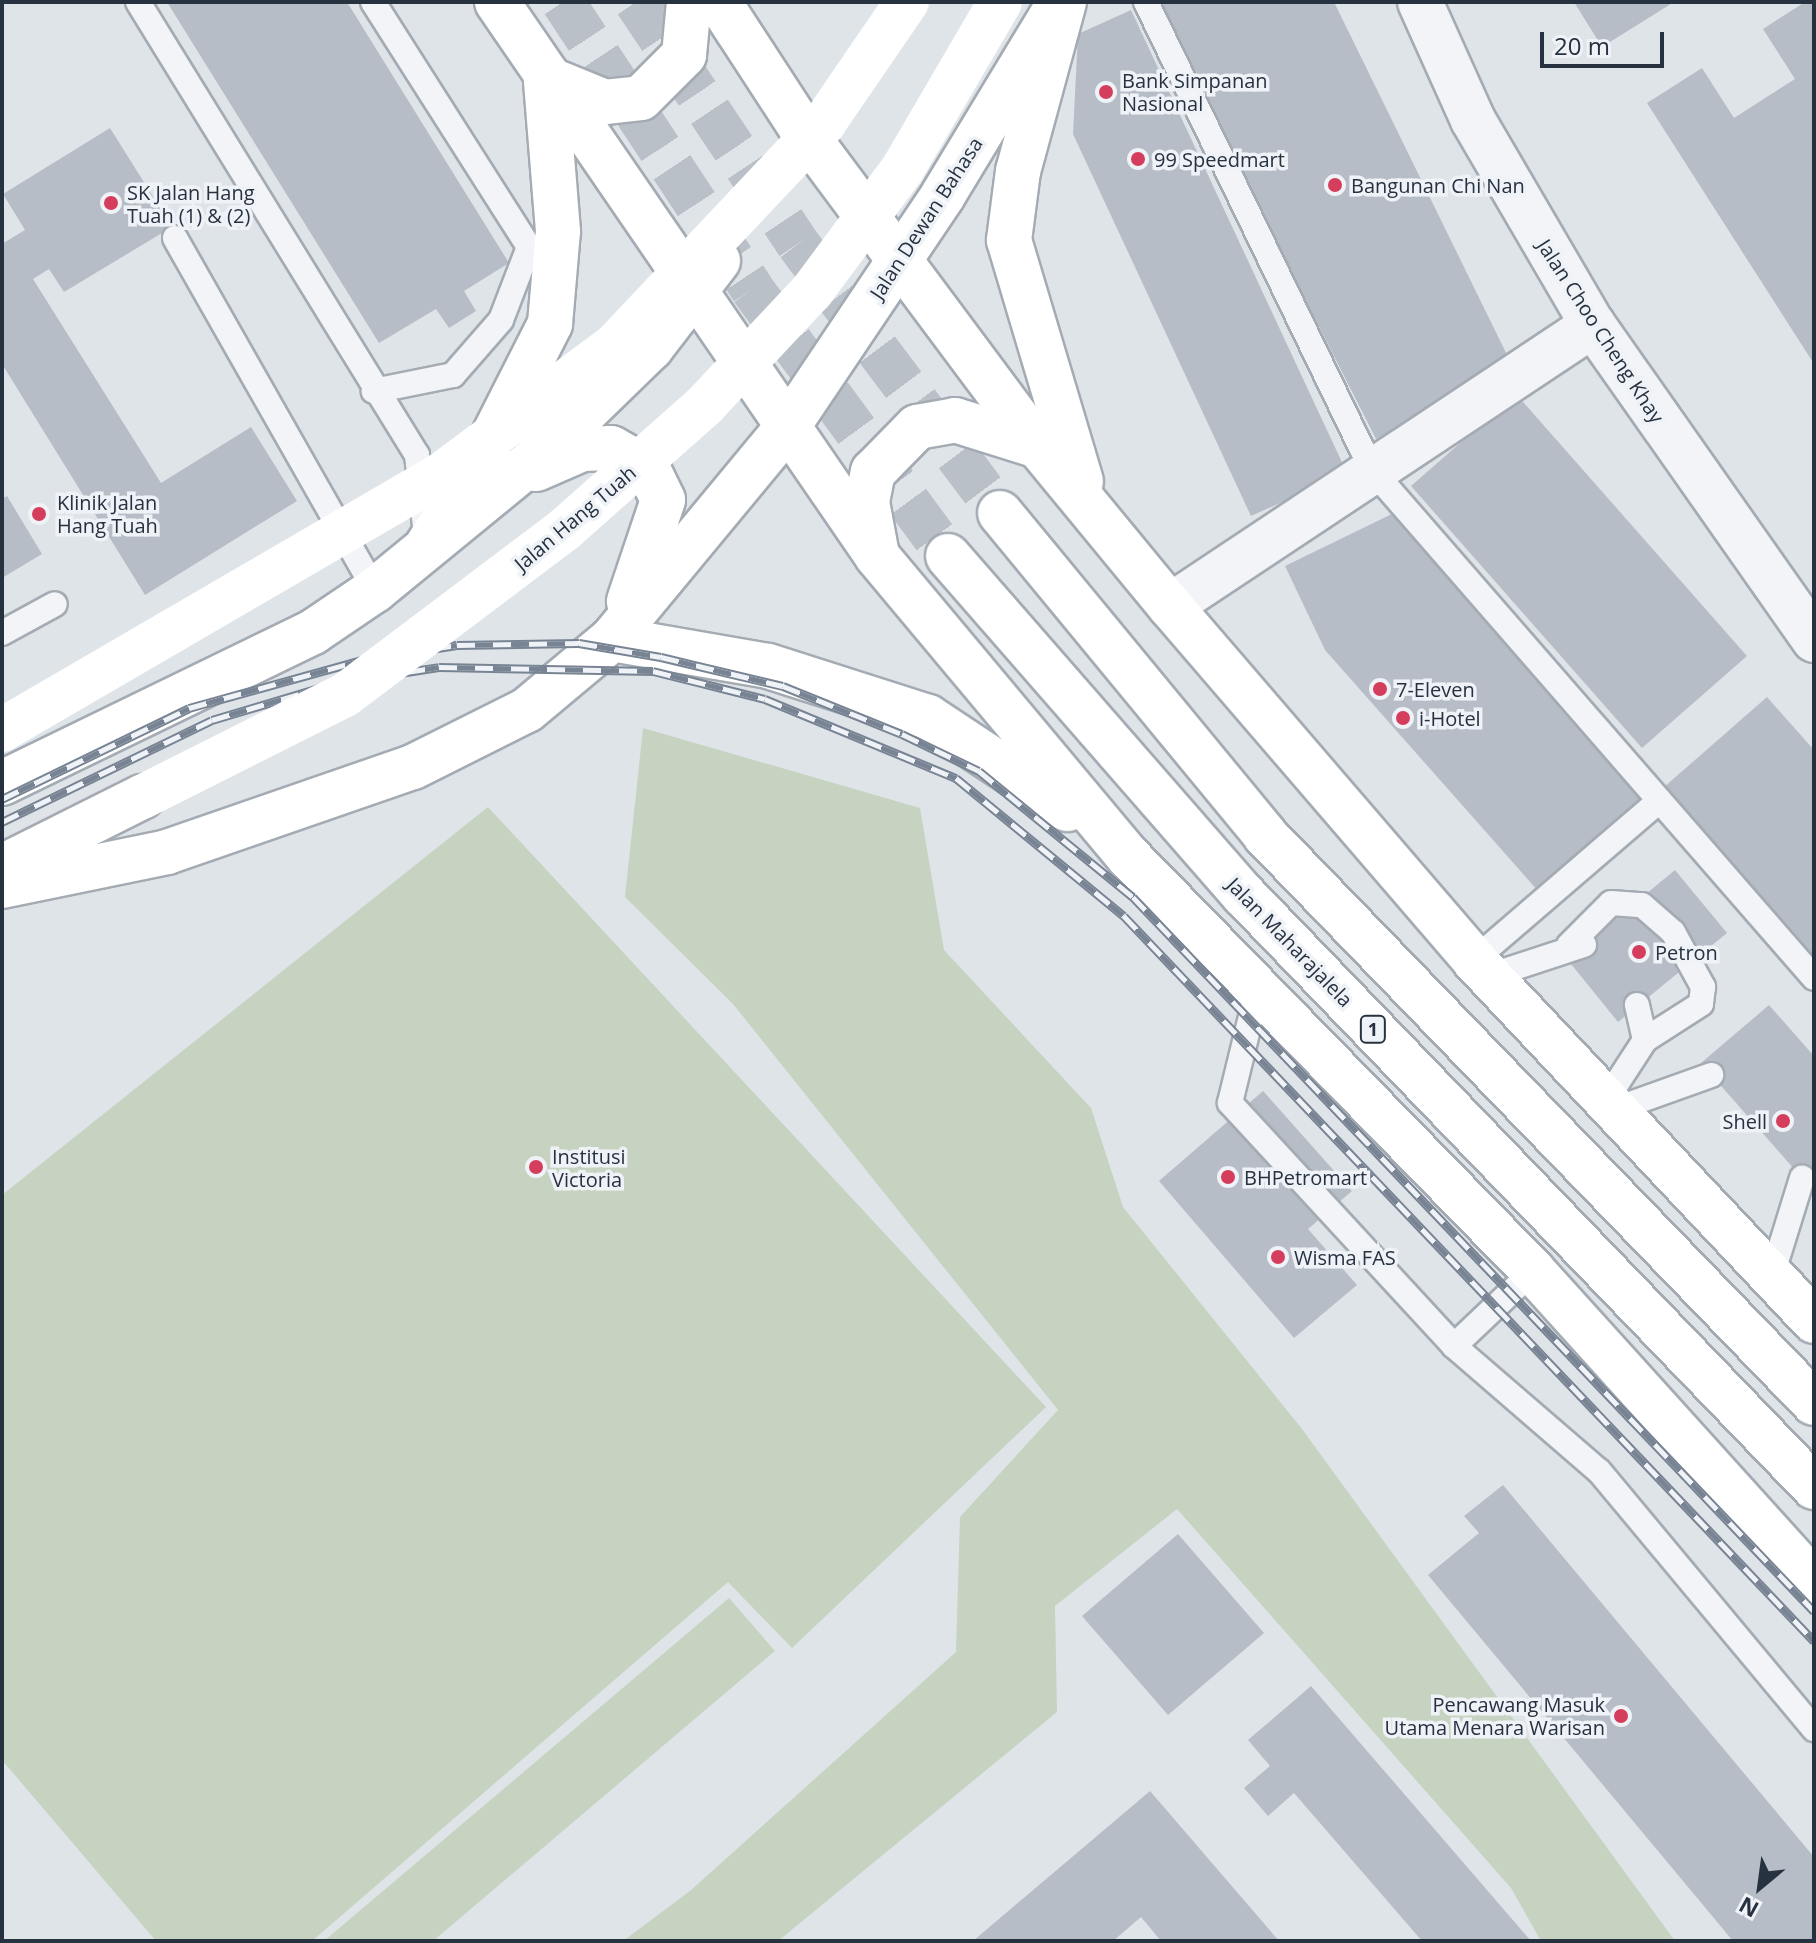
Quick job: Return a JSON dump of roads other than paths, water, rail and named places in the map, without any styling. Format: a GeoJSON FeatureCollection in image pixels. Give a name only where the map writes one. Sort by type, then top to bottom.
{"type":"FeatureCollection","features":[{"type":"Feature","properties":{"kind":"main road"},"geometry":{"type":"LineString","coordinates":[[497,2],[786,429],[877,556],[1129,857],[1257,992],[1533,1271],[1814,1582]]}},
{"type":"Feature","properties":{"kind":"main road"},"geometry":{"type":"LineString","coordinates":[[546,78],[605,102],[641,98],[684,55],[689,2]]}},
{"type":"Feature","properties":{"kind":"main road"},"geometry":{"type":"LineString","coordinates":[[719,2],[801,128],[1038,446],[1086,499],[1170,606],[1482,968],[1613,1102],[1813,1318]]}},
{"type":"Feature","properties":{"kind":"main road"},"geometry":{"type":"LineString","coordinates":[[2,783],[313,632],[375,590],[508,481],[695,296],[880,2]]}},
{"type":"Feature","properties":{"kind":"main road"},"geometry":{"type":"LineString","coordinates":[[2,730],[442,474],[614,346],[824,123],[907,2]]}},
{"type":"Feature","properties":{"kind":"main road","name":"Jalan Hang Tuah"},"geometry":{"type":"LineString","coordinates":[[2,867],[345,695],[565,529],[704,406],[812,291],[902,170],[1000,2]]}},
{"type":"Feature","properties":{"kind":"main road"},"geometry":{"type":"LineString","coordinates":[[1062,2],[1018,171],[1009,240],[1086,499]]}},
{"type":"Feature","properties":{"kind":"main road","name":"Jalan Dewan Bahasa"},"geometry":{"type":"LineString","coordinates":[[786,429],[900,260],[1062,2]]}},
{"type":"Feature","properties":{"kind":"main road"},"geometry":{"type":"LineString","coordinates":[[427,546],[481,460],[550,324],[558,231],[546,78]]}},
{"type":"Feature","properties":{"kind":"main road"},"geometry":{"type":"LineString","coordinates":[[877,556],[867,502],[873,472],[917,427],[955,420],[1038,446]]}},
{"type":"Feature","properties":{"kind":"main road"},"geometry":{"type":"LineString","coordinates":[[2,886],[167,852],[413,767],[527,710],[612,639],[786,429]]}},
{"type":"Feature","properties":{"kind":"main road"},"geometry":{"type":"LineString","coordinates":[[508,481],[582,449],[611,448],[648,469],[663,500],[612,639]]}},
{"type":"Feature","properties":{"kind":"main road"},"geometry":{"type":"LineString","coordinates":[[1000,513],[1265,835],[1814,1403]]}},
{"type":"Feature","properties":{"kind":"main road","name":"Jalan Maharajalela"},"geometry":{"type":"LineString","coordinates":[[948,556],[1244,895],[1814,1487]]}},
{"type":"Feature","properties":{"kind":"main road"},"geometry":{"type":"LineString","coordinates":[[612,639],[768,666],[928,717],[1031,781],[1129,857]]}},
{"type":"Feature","properties":{"kind":"street","name":"Jalan Choo Cheng Khay"},"geometry":{"type":"LineString","coordinates":[[1420,2],[1473,120],[1593,325],[1814,640]]}},
{"type":"Feature","properties":{"kind":"street"},"geometry":{"type":"LineString","coordinates":[[1170,606],[1593,325]]}},
{"type":"Feature","properties":{"kind":"lane"},"geometry":{"type":"LineString","coordinates":[[138,2],[374,391],[417,455],[427,546]]}},
{"type":"Feature","properties":{"kind":"lane"},"geometry":{"type":"LineString","coordinates":[[373,2],[529,247],[501,320],[453,375],[374,391]]}},
{"type":"Feature","properties":{"kind":"lane"},"geometry":{"type":"LineString","coordinates":[[1146,2],[1372,470],[1814,978]]}},
{"type":"Feature","properties":{"kind":"lane"},"geometry":{"type":"LineString","coordinates":[[175,238],[375,590]]}},
{"type":"Feature","properties":{"kind":"lane"},"geometry":{"type":"LineString","coordinates":[[2,633],[55,604]]}},
{"type":"Feature","properties":{"kind":"lane"},"geometry":{"type":"LineString","coordinates":[[1482,968],[1658,802]]}},
{"type":"Feature","properties":{"kind":"lane"},"geometry":{"type":"LineString","coordinates":[[1482,968],[1576,945],[1611,903],[1642,905],[1673,932],[1703,987],[1701,1004],[1645,1040],[1613,1102]]}},
{"type":"Feature","properties":{"kind":"lane"},"geometry":{"type":"LineString","coordinates":[[1257,992],[1230,1103],[1454,1346],[1599,1471],[1814,1729]]}},
{"type":"Feature","properties":{"kind":"lane"},"geometry":{"type":"LineString","coordinates":[[1637,1005],[1645,1040]]}},
{"type":"Feature","properties":{"kind":"lane"},"geometry":{"type":"LineString","coordinates":[[1613,1102],[1711,1075]]}},
{"type":"Feature","properties":{"kind":"lane"},"geometry":{"type":"LineString","coordinates":[[1772,1275],[1802,1178]]}},
{"type":"Feature","properties":{"kind":"lane"},"geometry":{"type":"LineString","coordinates":[[1454,1346],[1533,1271]]}},
{"type":"Feature","properties":{"kind":"tunnel"},"geometry":{"type":"LineString","coordinates":[[563,2],[752,289],[948,556]]}},
{"type":"Feature","properties":{"kind":"tunnel"},"geometry":{"type":"LineString","coordinates":[[636,2],[798,244],[1000,513]]}},
{"type":"Feature","properties":{"kind":"railway"},"geometry":{"type":"LineString","coordinates":[[2,799],[189,708],[362,660],[457,645],[579,643],[661,657],[783,686],[902,734],[979,771],[1133,897],[1814,1611]]}},
{"type":"Feature","properties":{"kind":"railway"},"geometry":{"type":"LineString","coordinates":[[2,822],[212,720],[336,683],[439,667],[653,671],[765,699],[956,778],[1124,916],[1814,1641]]}},
{"type":"Feature","properties":{"kind":"place","name":"Bank Simpanan Nasional"},"geometry":{"type":"Point","coordinates":[1106,92]}},
{"type":"Feature","properties":{"kind":"place","name":"99 Speedmart"},"geometry":{"type":"Point","coordinates":[1138,159]}},
{"type":"Feature","properties":{"kind":"place","name":"Bangunan Chi Nan"},"geometry":{"type":"Point","coordinates":[1335,185]}},
{"type":"Feature","properties":{"kind":"place","name":"SK Jalan Hang Tuah (1) & (2)"},"geometry":{"type":"Point","coordinates":[111,203]}},
{"type":"Feature","properties":{"kind":"place","name":"Klinik Jalan Hang Tuah"},"geometry":{"type":"Point","coordinates":[39,514]}},
{"type":"Feature","properties":{"kind":"place","name":"7-Eleven"},"geometry":{"type":"Point","coordinates":[1380,689]}},
{"type":"Feature","properties":{"kind":"place","name":"i-Hotel"},"geometry":{"type":"Point","coordinates":[1403,718]}},
{"type":"Feature","properties":{"kind":"place","name":"Petron"},"geometry":{"type":"Point","coordinates":[1639,952]}},
{"type":"Feature","properties":{"kind":"place","name":"Shell"},"geometry":{"type":"Point","coordinates":[1783,1121]}},
{"type":"Feature","properties":{"kind":"place","name":"Institusi Victoria"},"geometry":{"type":"Point","coordinates":[536,1167]}},
{"type":"Feature","properties":{"kind":"place","name":"BHPetromart"},"geometry":{"type":"Point","coordinates":[1228,1177]}},
{"type":"Feature","properties":{"kind":"place","name":"Wisma FAS"},"geometry":{"type":"Point","coordinates":[1278,1257]}},
{"type":"Feature","properties":{"kind":"place","name":"Pencawang Masuk Utama Menara Warisan"},"geometry":{"type":"Point","coordinates":[1621,1716]}}]}
